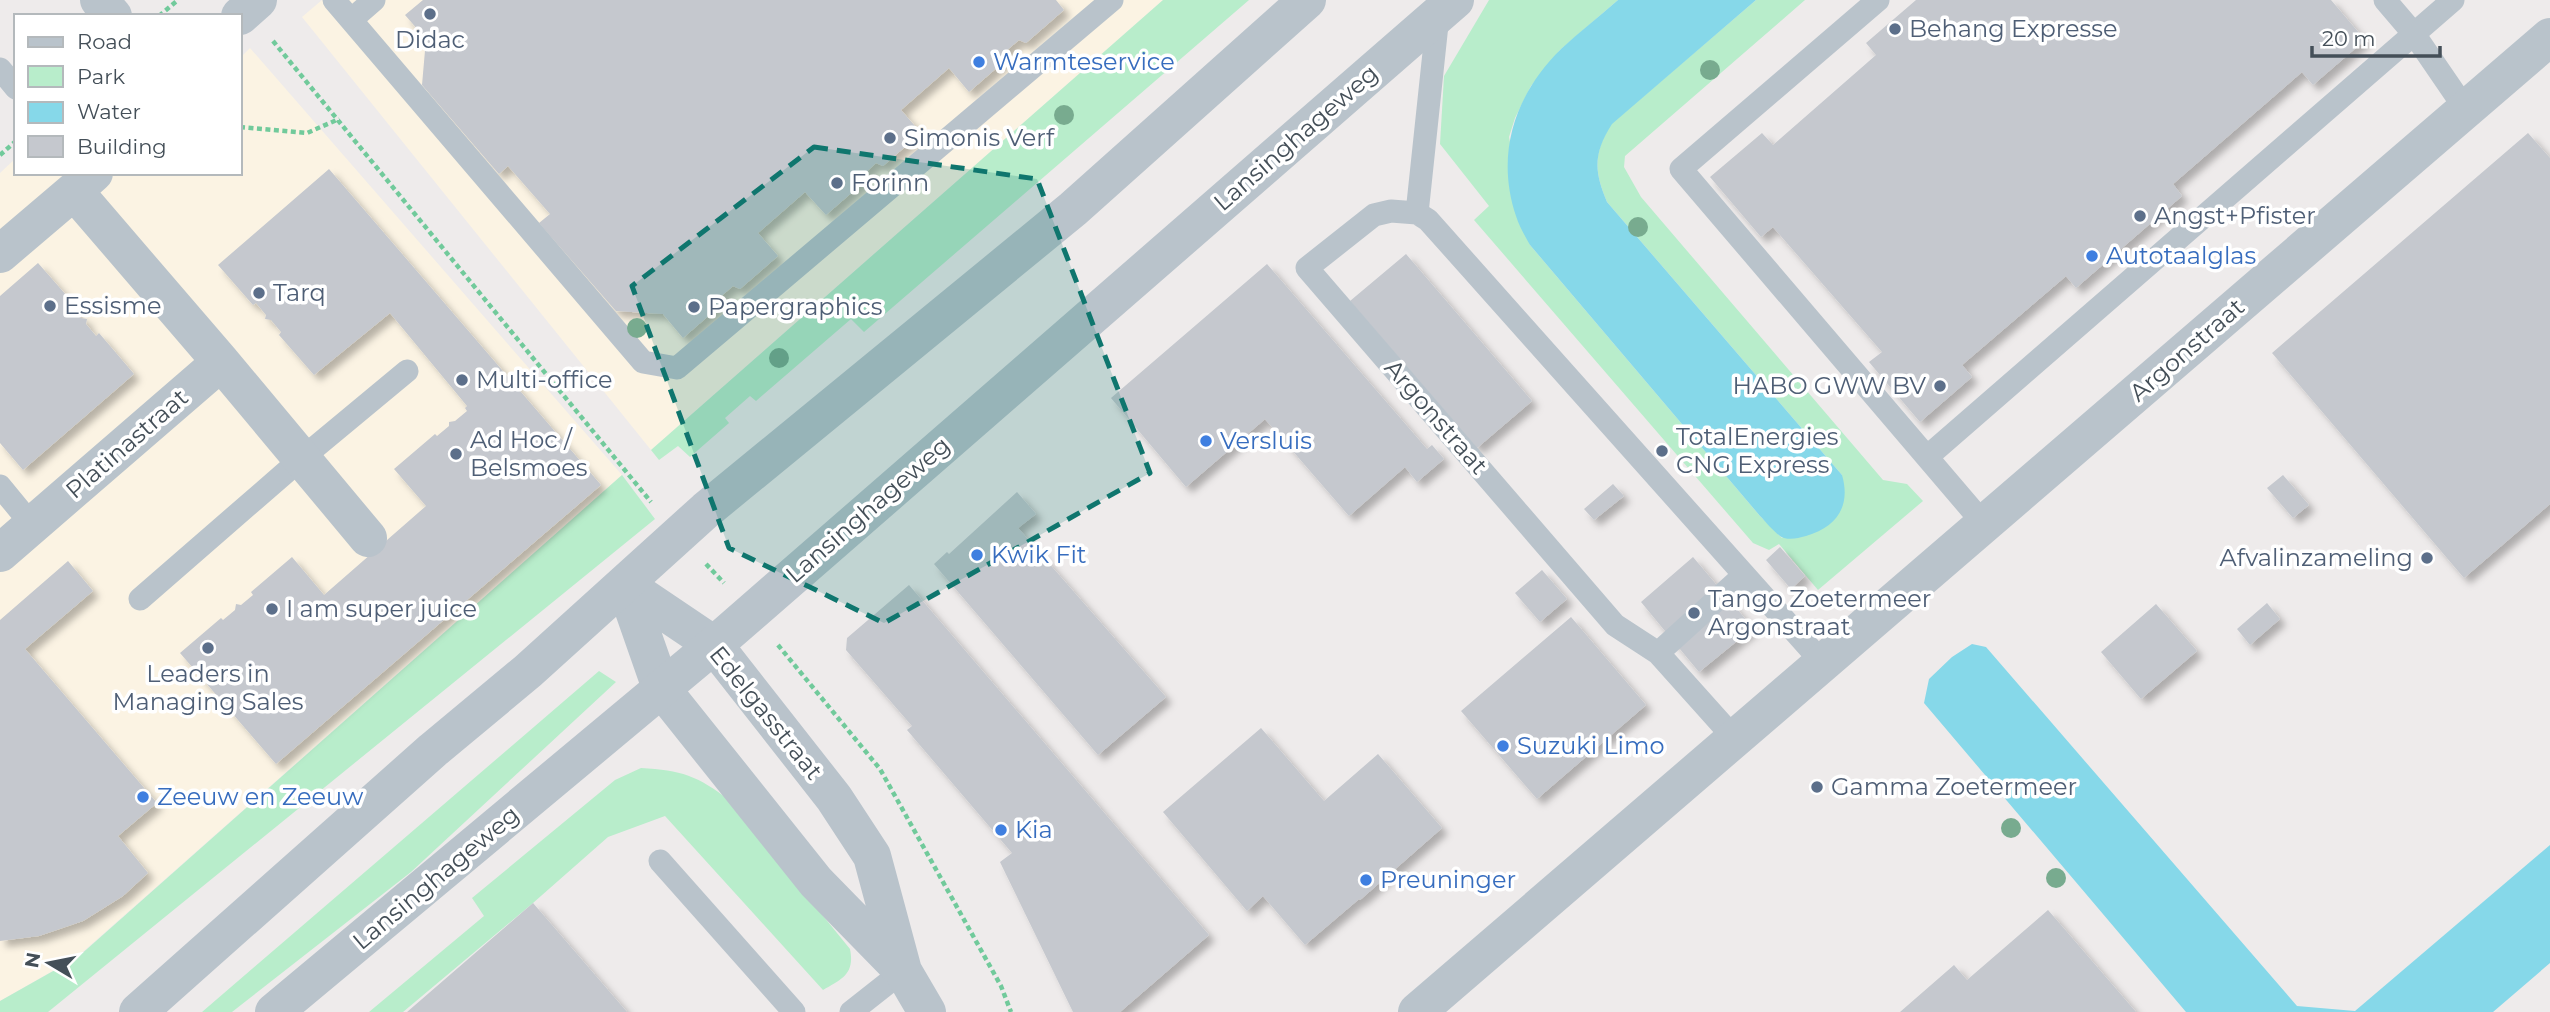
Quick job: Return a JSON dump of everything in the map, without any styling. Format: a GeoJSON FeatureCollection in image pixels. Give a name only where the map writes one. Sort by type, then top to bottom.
{"type":"FeatureCollection","features":[{"type":"Feature","properties":{"kind":"street"},"geometry":{"type":"LineString","coordinates":[[99,0],[111,14]]}},
{"type":"Feature","properties":{"kind":"street"},"geometry":{"type":"LineString","coordinates":[[138,1012],[433,750],[528,671],[680,533],[1073,209],[1307,0]]}},
{"type":"Feature","properties":{"kind":"street","name":"Lansinghageweg"},"geometry":{"type":"LineString","coordinates":[[274,1012],[714,645],[1447,7]]}},
{"type":"Feature","properties":{"kind":"street","name":"Argonstraat"},"geometry":{"type":"LineString","coordinates":[[1417,1012],[2550,37]]}},
{"type":"Feature","properties":{"kind":"street"},"geometry":{"type":"LineString","coordinates":[[0,254],[84,182],[221,362],[368,538]]}},
{"type":"Feature","properties":{"kind":"street","name":"Platinastraat"},"geometry":{"type":"LineString","coordinates":[[0,553],[221,362]]}},
{"type":"Feature","properties":{"kind":"street","name":"Edelgasstraat"},"geometry":{"type":"LineString","coordinates":[[625,585],[714,645],[834,798],[872,856],[903,971]]}},
{"type":"Feature","properties":{"kind":"street","name":"Edelgasstraat"},"geometry":{"type":"LineString","coordinates":[[625,585],[661,688],[816,883],[903,971],[927,1012]]}},
{"type":"Feature","properties":{"kind":"lane"},"geometry":{"type":"LineString","coordinates":[[334,0],[643,362],[677,368],[1112,0]]}},
{"type":"Feature","properties":{"kind":"lane"},"geometry":{"type":"LineString","coordinates":[[351,20],[374,0]]}},
{"type":"Feature","properties":{"kind":"lane"},"geometry":{"type":"LineString","coordinates":[[1878,0],[1681,169],[1927,457],[1976,532]]}},
{"type":"Feature","properties":{"kind":"lane"},"geometry":{"type":"LineString","coordinates":[[2385,0],[2414,34],[2466,110]]}},
{"type":"Feature","properties":{"kind":"lane"},"geometry":{"type":"LineString","coordinates":[[1927,457],[2453,0]]}},
{"type":"Feature","properties":{"kind":"lane"},"geometry":{"type":"LineString","coordinates":[[1447,7],[1417,213],[1429,220],[1822,662]]}},
{"type":"Feature","properties":{"kind":"lane"},"geometry":{"type":"LineString","coordinates":[[0,69],[14,86]]}},
{"type":"Feature","properties":{"kind":"lane","name":"Argonstraat"},"geometry":{"type":"LineString","coordinates":[[1417,213],[1391,211],[1374,215],[1307,268],[1615,625],[1658,653],[1735,739]]}},
{"type":"Feature","properties":{"kind":"lane"},"geometry":{"type":"LineString","coordinates":[[140,599],[407,371]]}},
{"type":"Feature","properties":{"kind":"lane"},"geometry":{"type":"LineString","coordinates":[[0,486],[32,525]]}},
{"type":"Feature","properties":{"kind":"lane"},"geometry":{"type":"LineString","coordinates":[[1658,653],[1744,575]]}},
{"type":"Feature","properties":{"kind":"lane"},"geometry":{"type":"LineString","coordinates":[[660,861],[794,1012]]}},
{"type":"Feature","properties":{"kind":"lane"},"geometry":{"type":"LineString","coordinates":[[851,1012],[903,971]]}},
{"type":"Feature","properties":{"kind":"path"},"geometry":{"type":"LineString","coordinates":[[161,14],[178,0]]}},
{"type":"Feature","properties":{"kind":"path"},"geometry":{"type":"LineString","coordinates":[[248,9],[657,509],[680,533]]}},
{"type":"Feature","properties":{"kind":"path"},"geometry":{"type":"LineString","coordinates":[[242,127],[307,133],[338,119]]}},
{"type":"Feature","properties":{"kind":"path"},"geometry":{"type":"LineString","coordinates":[[0,155],[14,143]]}},
{"type":"Feature","properties":{"kind":"highlighted area"},"geometry":{"type":"Polygon","coordinates":[[[814,147],[1037,179],[1150,473],[884,623],[729,548],[632,286],[814,147]]]}},
{"type":"Feature","properties":{"kind":"shaded area"},"geometry":{"type":"Polygon","coordinates":[[[322,0],[1163,0],[651,450],[302,17],[322,0]]]}},
{"type":"Feature","properties":{"kind":"shaded area"},"geometry":{"type":"Polygon","coordinates":[[[250,48],[622,475],[77,957],[0,1001],[0,173],[14,160],[14,175],[242,175],[242,56],[250,48]]]}},
{"type":"Feature","properties":{"kind":"green space"},"geometry":{"type":"Polygon","coordinates":[[[1163,0],[1249,0],[864,332],[851,319],[756,401],[750,396],[725,418],[729,423],[690,457],[678,446],[659,460],[651,450],[1163,0]]]}},
{"type":"Feature","properties":{"kind":"green space"},"geometry":{"type":"Polygon","coordinates":[[[1489,0],[1618,0],[1560,50],[1531,86],[1515,118],[1509,137],[1530,245],[1760,516],[1782,538],[1842,475],[1607,202],[1597,163],[1601,144],[1611,124],[1756,0],[1805,0],[1625,156],[1624,167],[1641,197],[1883,480],[1907,484],[1923,501],[1818,590],[1779,544],[1769,550],[1753,543],[1474,220],[1489,206],[1440,144],[1444,76],[1489,0]]]}},
{"type":"Feature","properties":{"kind":"green space"},"geometry":{"type":"Polygon","coordinates":[[[622,475],[655,519],[48,1012],[0,1012],[0,1001],[78,957],[622,475]]]}},
{"type":"Feature","properties":{"kind":"green space"},"geometry":{"type":"Polygon","coordinates":[[[599,671],[616,682],[411,872],[232,1012],[202,1012],[599,671]]]}},
{"type":"Feature","properties":{"kind":"green space"},"geometry":{"type":"Polygon","coordinates":[[[641,768],[667,770],[688,776],[708,785],[729,800],[850,949],[851,964],[846,975],[823,990],[665,816],[608,837],[403,1012],[369,1012],[484,916],[472,898],[615,780],[641,768]]]}},
{"type":"Feature","properties":{"kind":"water"},"geometry":{"type":"Polygon","coordinates":[[[1618,0],[1756,0],[1612,124],[1601,144],[1598,172],[1607,202],[1842,475],[1845,496],[1839,514],[1826,527],[1806,536],[1784,538],[1760,516],[1530,245],[1517,220],[1510,193],[1508,170],[1513,126],[1521,105],[1532,85],[1561,49],[1618,0]]]}},
{"type":"Feature","properties":{"kind":"water"},"geometry":{"type":"Polygon","coordinates":[[[1972,644],[1986,647],[2297,1006],[2355,1011],[2550,845],[2550,963],[2493,1012],[2186,1012],[1924,703],[1929,679],[1952,657],[1972,644]]]}},
{"type":"Feature","properties":{"kind":"building"},"geometry":{"type":"Polygon","coordinates":[[[423,0],[1056,0],[1064,10],[1026,43],[1019,40],[1006,51],[1007,59],[969,92],[949,68],[901,110],[921,133],[883,166],[876,163],[863,175],[864,182],[826,215],[805,192],[758,233],[778,256],[740,289],[733,286],[719,298],[721,305],[683,338],[663,314],[616,311],[539,223],[550,214],[508,166],[499,174],[422,85],[426,39],[405,15],[423,0]]]}},
{"type":"Feature","properties":{"kind":"building"},"geometry":{"type":"Polygon","coordinates":[[[1916,0],[2331,0],[2365,40],[2313,85],[2302,72],[2173,184],[2182,196],[2076,288],[2066,276],[1962,365],[1972,377],[1920,422],[1869,362],[1882,352],[1773,227],[1761,237],[1710,177],[1762,133],[1773,145],[1876,55],[1866,43],[1916,0]]]}},
{"type":"Feature","properties":{"kind":"building"},"geometry":{"type":"Polygon","coordinates":[[[2528,133],[2550,158],[2550,504],[2464,578],[2272,353],[2528,133]]]}},
{"type":"Feature","properties":{"kind":"building"},"geometry":{"type":"Polygon","coordinates":[[[329,169],[601,485],[276,764],[180,653],[221,618],[223,620],[235,610],[236,604],[241,605],[253,595],[251,592],[292,557],[324,595],[426,506],[394,469],[435,434],[437,436],[449,426],[449,422],[455,421],[467,411],[467,406],[390,313],[314,375],[279,335],[281,332],[271,320],[265,319],[266,315],[256,303],[253,305],[218,265],[329,169]]]}},
{"type":"Feature","properties":{"kind":"building"},"geometry":{"type":"Polygon","coordinates":[[[1406,254],[1532,401],[1477,448],[1350,301],[1406,254]]]}},
{"type":"Feature","properties":{"kind":"building"},"geometry":{"type":"Polygon","coordinates":[[[38,263],[74,304],[71,306],[81,318],[87,319],[86,324],[96,336],[99,333],[134,374],[23,470],[0,443],[0,296],[38,263]]]}},
{"type":"Feature","properties":{"kind":"building"},"geometry":{"type":"Polygon","coordinates":[[[1267,264],[1427,449],[1432,445],[1444,459],[1417,482],[1405,467],[1349,516],[1265,419],[1186,487],[1111,398],[1267,264]]]}},
{"type":"Feature","properties":{"kind":"building"},"geometry":{"type":"Polygon","coordinates":[[[2283,475],[2309,505],[2293,518],[2267,488],[2283,475]]]}},
{"type":"Feature","properties":{"kind":"building"},"geometry":{"type":"Polygon","coordinates":[[[1613,484],[1624,496],[1594,520],[1584,509],[1613,484]]]}},
{"type":"Feature","properties":{"kind":"building"},"geometry":{"type":"Polygon","coordinates":[[[1017,492],[1036,514],[1018,528],[1166,697],[1098,755],[934,564],[947,552],[949,554],[1017,492]]]}},
{"type":"Feature","properties":{"kind":"building"},"geometry":{"type":"Polygon","coordinates":[[[1780,547],[1805,576],[1791,589],[1766,560],[1780,547]]]}},
{"type":"Feature","properties":{"kind":"building"},"geometry":{"type":"Polygon","coordinates":[[[1693,557],[1753,628],[1699,672],[1641,602],[1693,557]]]}},
{"type":"Feature","properties":{"kind":"building"},"geometry":{"type":"Polygon","coordinates":[[[68,561],[93,591],[25,649],[157,803],[118,836],[148,873],[123,896],[83,921],[39,936],[0,941],[0,620],[68,561]]]}},
{"type":"Feature","properties":{"kind":"building"},"geometry":{"type":"Polygon","coordinates":[[[1542,570],[1567,599],[1540,622],[1515,593],[1542,570]]]}},
{"type":"Feature","properties":{"kind":"building"},"geometry":{"type":"Polygon","coordinates":[[[909,585],[1209,935],[1120,1012],[1073,1012],[1000,862],[1012,853],[907,730],[912,726],[846,650],[847,638],[909,585]]]}},
{"type":"Feature","properties":{"kind":"building"},"geometry":{"type":"Polygon","coordinates":[[[2267,603],[2280,619],[2250,645],[2237,629],[2267,603]]]}},
{"type":"Feature","properties":{"kind":"building"},"geometry":{"type":"Polygon","coordinates":[[[2156,604],[2197,651],[2141,699],[2101,652],[2156,604]]]}},
{"type":"Feature","properties":{"kind":"building"},"geometry":{"type":"Polygon","coordinates":[[[1571,617],[1646,705],[1537,799],[1461,711],[1571,617]]]}},
{"type":"Feature","properties":{"kind":"building"},"geometry":{"type":"Polygon","coordinates":[[[1261,728],[1324,801],[1378,754],[1442,828],[1305,945],[1263,896],[1247,911],[1163,812],[1261,728]]]}},
{"type":"Feature","properties":{"kind":"building"},"geometry":{"type":"Polygon","coordinates":[[[533,903],[627,1012],[407,1012],[533,903]]]}},
{"type":"Feature","properties":{"kind":"building"},"geometry":{"type":"Polygon","coordinates":[[[2048,910],[2136,1012],[1900,1012],[1954,965],[1967,980],[2048,910]]]}},
{"type":"Feature","properties":{"kind":"place","name":"Didac"},"geometry":{"type":"Point","coordinates":[430,14]}},
{"type":"Feature","properties":{"kind":"place","name":"Behang Expresse"},"geometry":{"type":"Point","coordinates":[1895,29]}},
{"type":"Feature","properties":{"kind":"place","name":"Warmteservice"},"geometry":{"type":"Point","coordinates":[979,62]}},
{"type":"Feature","properties":{"kind":"place","name":"Simonis Verf"},"geometry":{"type":"Point","coordinates":[890,138]}},
{"type":"Feature","properties":{"kind":"place","name":"Forinn"},"geometry":{"type":"Point","coordinates":[837,183]}},
{"type":"Feature","properties":{"kind":"place","name":"Angst+Pfister"},"geometry":{"type":"Point","coordinates":[2140,216]}},
{"type":"Feature","properties":{"kind":"place","name":"Autotaalglas"},"geometry":{"type":"Point","coordinates":[2092,256]}},
{"type":"Feature","properties":{"kind":"place","name":"Tarq"},"geometry":{"type":"Point","coordinates":[259,293]}},
{"type":"Feature","properties":{"kind":"place","name":"Essisme"},"geometry":{"type":"Point","coordinates":[50,306]}},
{"type":"Feature","properties":{"kind":"place","name":"Papergraphics"},"geometry":{"type":"Point","coordinates":[694,307]}},
{"type":"Feature","properties":{"kind":"place","name":"Multi-office"},"geometry":{"type":"Point","coordinates":[462,380]}},
{"type":"Feature","properties":{"kind":"place","name":"HABO GWW BV"},"geometry":{"type":"Point","coordinates":[1940,386]}},
{"type":"Feature","properties":{"kind":"place","name":"Versluis"},"geometry":{"type":"Point","coordinates":[1206,441]}},
{"type":"Feature","properties":{"kind":"place","name":"TotalEnergies CNG Express"},"geometry":{"type":"Point","coordinates":[1662,451]}},
{"type":"Feature","properties":{"kind":"place","name":"Ad Hoc / Belsmoes"},"geometry":{"type":"Point","coordinates":[456,454]}},
{"type":"Feature","properties":{"kind":"place","name":"Kwik Fit"},"geometry":{"type":"Point","coordinates":[977,555]}},
{"type":"Feature","properties":{"kind":"place","name":"Afvalinzameling"},"geometry":{"type":"Point","coordinates":[2427,558]}},
{"type":"Feature","properties":{"kind":"place","name":"I am super juice"},"geometry":{"type":"Point","coordinates":[272,609]}},
{"type":"Feature","properties":{"kind":"place","name":"Tango Zoetermeer Argonstraat"},"geometry":{"type":"Point","coordinates":[1694,613]}},
{"type":"Feature","properties":{"kind":"place","name":"Leaders in Managing Sales"},"geometry":{"type":"Point","coordinates":[208,648]}},
{"type":"Feature","properties":{"kind":"place","name":"Suzuki Limo"},"geometry":{"type":"Point","coordinates":[1503,746]}},
{"type":"Feature","properties":{"kind":"place","name":"Gamma Zoetermeer"},"geometry":{"type":"Point","coordinates":[1817,787]}},
{"type":"Feature","properties":{"kind":"place","name":"Zeeuw en Zeeuw"},"geometry":{"type":"Point","coordinates":[143,797]}},
{"type":"Feature","properties":{"kind":"place","name":"Kia"},"geometry":{"type":"Point","coordinates":[1001,830]}},
{"type":"Feature","properties":{"kind":"place","name":"Preuninger"},"geometry":{"type":"Point","coordinates":[1366,880]}}]}
